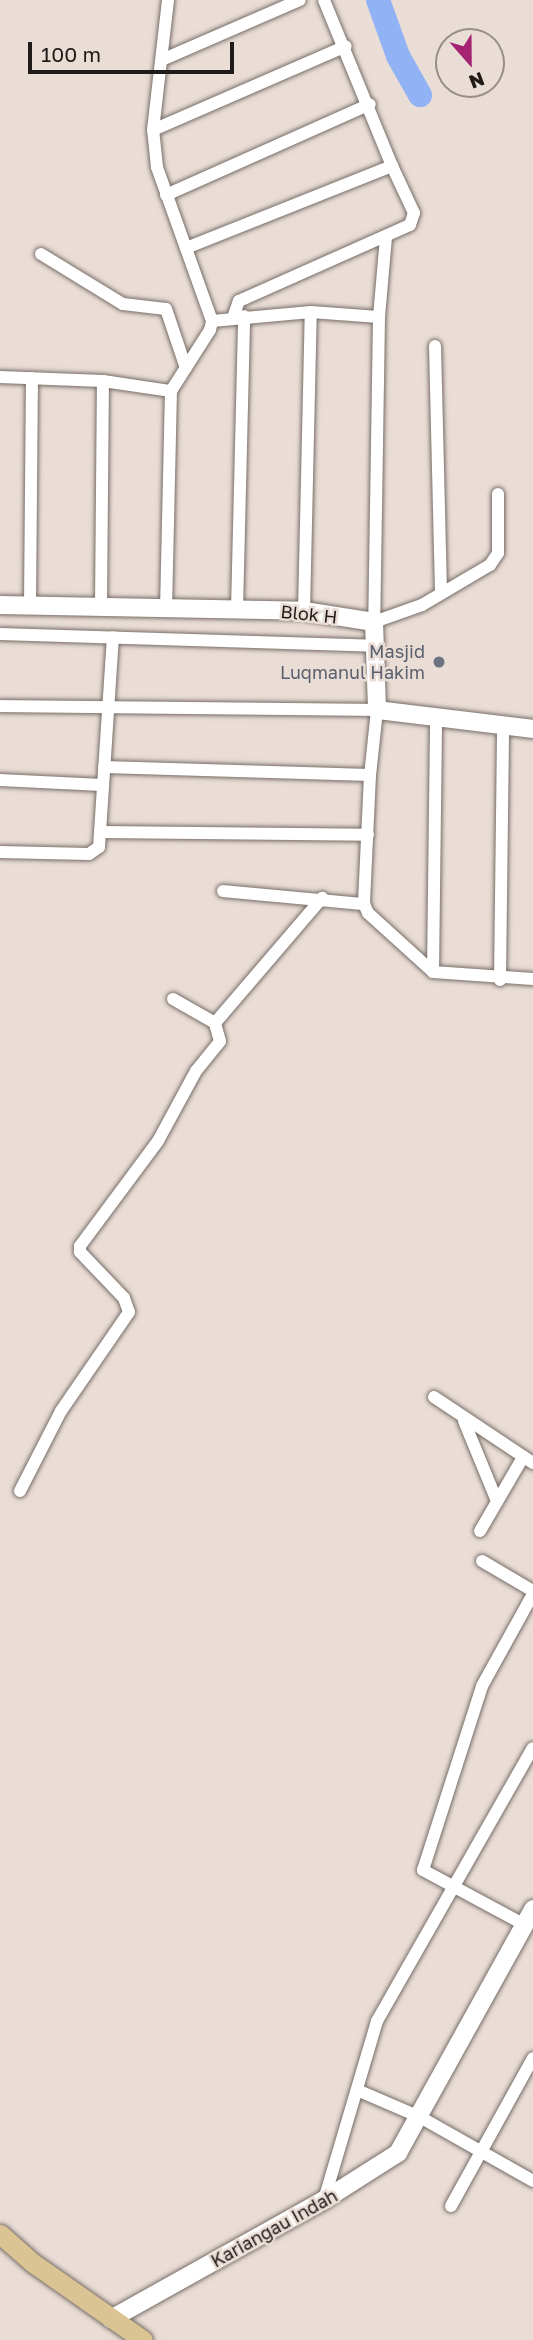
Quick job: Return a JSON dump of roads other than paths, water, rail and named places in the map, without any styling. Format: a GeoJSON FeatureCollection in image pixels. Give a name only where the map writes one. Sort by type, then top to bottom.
{"type":"FeatureCollection","features":[{"type":"Feature","properties":{"kind":"main road"},"geometry":{"type":"LineString","coordinates":[[0,2234],[111,2319],[144,2340]]}},
{"type":"Feature","properties":{"kind":"street"},"geometry":{"type":"LineString","coordinates":[[166,610],[171,391],[212,321],[166,195],[153,130],[164,59],[167,0]]}},
{"type":"Feature","properties":{"kind":"street"},"geometry":{"type":"LineString","coordinates":[[164,59],[300,0]]}},
{"type":"Feature","properties":{"kind":"street"},"geometry":{"type":"LineString","coordinates":[[237,610],[239,301],[386,237],[413,219],[370,104],[324,0]]}},
{"type":"Feature","properties":{"kind":"street"},"geometry":{"type":"LineString","coordinates":[[153,130],[346,47]]}},
{"type":"Feature","properties":{"kind":"street"},"geometry":{"type":"LineString","coordinates":[[166,195],[370,104]]}},
{"type":"Feature","properties":{"kind":"street"},"geometry":{"type":"LineString","coordinates":[[186,248],[393,166]]}},
{"type":"Feature","properties":{"kind":"street"},"geometry":{"type":"LineString","coordinates":[[386,237],[379,317],[374,622],[377,710],[370,775],[364,904],[377,924],[433,972],[500,980],[533,979]]}},
{"type":"Feature","properties":{"kind":"street"},"geometry":{"type":"LineString","coordinates":[[41,254],[123,304],[166,309],[186,368]]}},
{"type":"Feature","properties":{"kind":"street"},"geometry":{"type":"LineString","coordinates":[[212,321],[311,312],[379,317]]}},
{"type":"Feature","properties":{"kind":"street"},"geometry":{"type":"LineString","coordinates":[[304,611],[311,312]]}},
{"type":"Feature","properties":{"kind":"street"},"geometry":{"type":"LineString","coordinates":[[435,346],[441,593]]}},
{"type":"Feature","properties":{"kind":"street"},"geometry":{"type":"LineString","coordinates":[[0,377],[103,381],[171,391]]}},
{"type":"Feature","properties":{"kind":"street"},"geometry":{"type":"LineString","coordinates":[[30,604],[32,378]]}},
{"type":"Feature","properties":{"kind":"street"},"geometry":{"type":"LineString","coordinates":[[101,605],[103,381]]}},
{"type":"Feature","properties":{"kind":"street"},"geometry":{"type":"LineString","coordinates":[[374,622],[395,617],[479,576],[498,553],[498,494]]}},
{"type":"Feature","properties":{"kind":"street","name":"Blok H"},"geometry":{"type":"LineString","coordinates":[[0,605],[304,611],[374,622]]}},
{"type":"Feature","properties":{"kind":"street"},"geometry":{"type":"LineString","coordinates":[[0,634],[374,646]]}},
{"type":"Feature","properties":{"kind":"street"},"geometry":{"type":"LineString","coordinates":[[0,852],[89,854],[99,847],[113,637]]}},
{"type":"Feature","properties":{"kind":"street"},"geometry":{"type":"LineString","coordinates":[[0,706],[109,705],[377,710],[503,728],[533,729]]}},
{"type":"Feature","properties":{"kind":"street"},"geometry":{"type":"LineString","coordinates":[[433,972],[436,719]]}},
{"type":"Feature","properties":{"kind":"street"},"geometry":{"type":"LineString","coordinates":[[500,980],[503,728]]}},
{"type":"Feature","properties":{"kind":"street"},"geometry":{"type":"LineString","coordinates":[[104,767],[370,775]]}},
{"type":"Feature","properties":{"kind":"street"},"geometry":{"type":"LineString","coordinates":[[0,780],[102,785]]}},
{"type":"Feature","properties":{"kind":"street"},"geometry":{"type":"LineString","coordinates":[[100,832],[368,835]]}},
{"type":"Feature","properties":{"kind":"street"},"geometry":{"type":"LineString","coordinates":[[223,891],[322,898],[364,904]]}},
{"type":"Feature","properties":{"kind":"street"},"geometry":{"type":"LineString","coordinates":[[215,1023],[322,898]]}},
{"type":"Feature","properties":{"kind":"street"},"geometry":{"type":"LineString","coordinates":[[20,1491],[61,1410],[129,1312],[124,1298],[80,1252],[80,1246],[150,1152],[196,1071],[220,1041],[215,1023],[173,999]]}},
{"type":"Feature","properties":{"kind":"street"},"geometry":{"type":"LineString","coordinates":[[434,1397],[463,1420],[528,1460],[497,1501],[480,1531]]}},
{"type":"Feature","properties":{"kind":"street"},"geometry":{"type":"LineString","coordinates":[[463,1420],[497,1501]]}},
{"type":"Feature","properties":{"kind":"street"},"geometry":{"type":"LineString","coordinates":[[482,1561],[533,1592],[482,1686],[437,1818],[423,1870],[453,1886],[529,1917]]}},
{"type":"Feature","properties":{"kind":"street"},"geometry":{"type":"LineString","coordinates":[[324,2200],[377,2021],[533,1748]]}},
{"type":"Feature","properties":{"kind":"street","name":"Kariangau Indah"},"geometry":{"type":"LineString","coordinates":[[111,2319],[387,2163],[408,2141],[529,1917]]}},
{"type":"Feature","properties":{"kind":"street"},"geometry":{"type":"LineString","coordinates":[[451,2206],[533,2058]]}},
{"type":"Feature","properties":{"kind":"street"},"geometry":{"type":"LineString","coordinates":[[357,2090],[420,2117],[533,2180]]}},
{"type":"Feature","properties":{"kind":"waterway"},"geometry":{"type":"LineString","coordinates":[[378,0],[398,56],[420,95]]}},
{"type":"Feature","properties":{"kind":"place","name":"Masjid Luqmanul Hakim"},"geometry":{"type":"Point","coordinates":[439,662]}}]}
